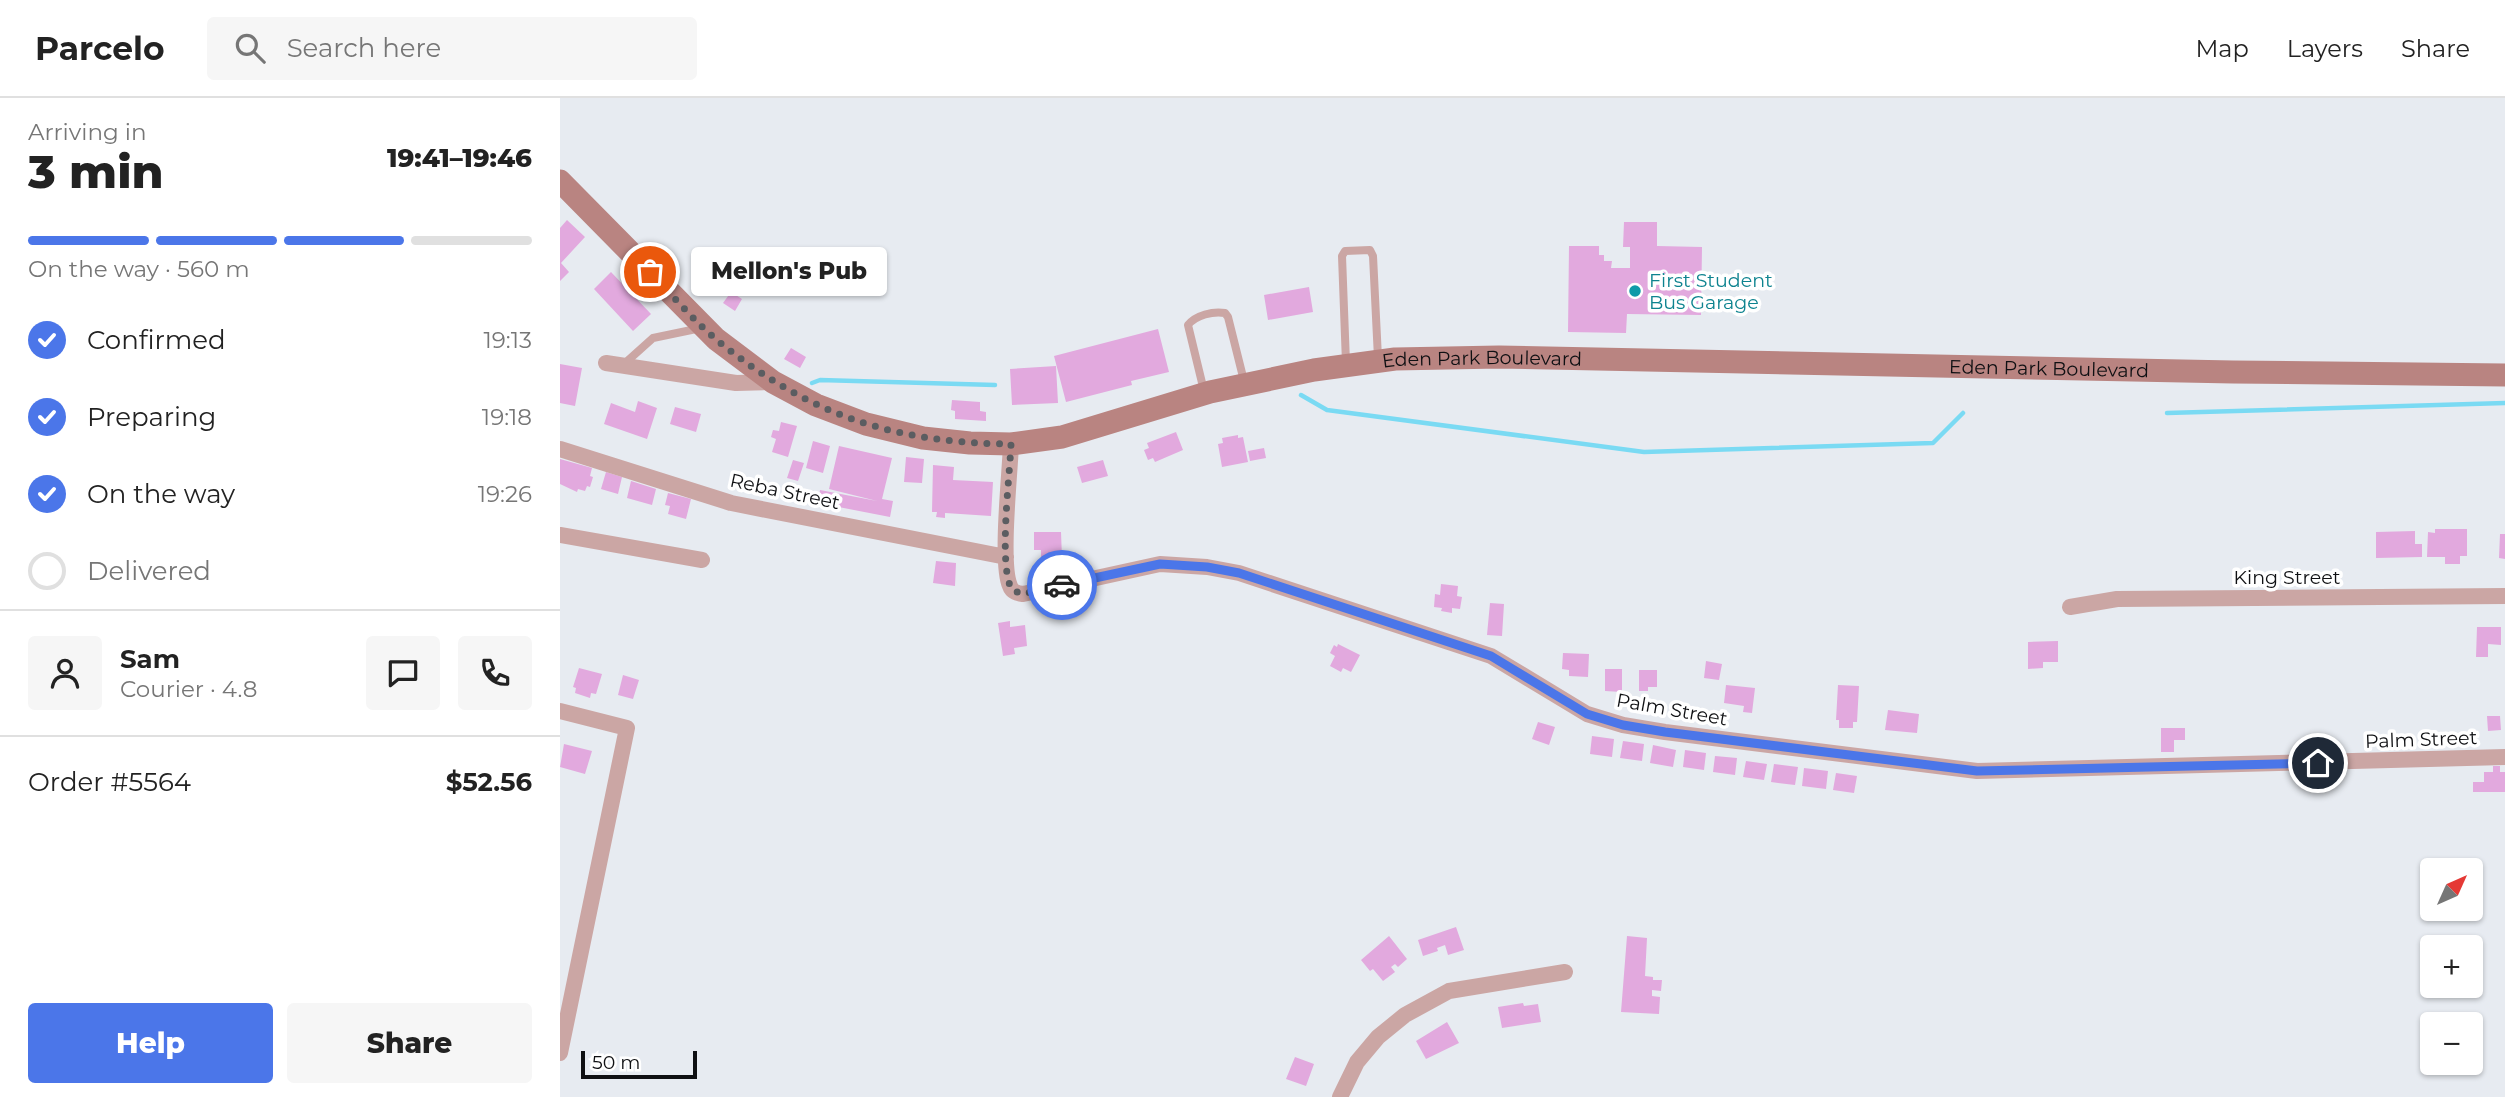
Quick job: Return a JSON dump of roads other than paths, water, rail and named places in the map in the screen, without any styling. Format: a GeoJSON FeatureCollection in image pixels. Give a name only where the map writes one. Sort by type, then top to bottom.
{"type":"FeatureCollection","features":[{"type":"Feature","properties":{"kind":"main road","name":"Eden Park Boulevard"},"geometry":{"type":"LineString","coordinates":[[560,181],[716,339],[773,382],[816,405],[866,424],[923,438],[970,443],[1011,444],[1062,437],[1205,394],[1378,362],[1499,357],[2505,375]]}},
{"type":"Feature","properties":{"kind":"street"},"geometry":{"type":"LineString","coordinates":[[614,364],[736,383],[773,382]]}},
{"type":"Feature","properties":{"kind":"street","name":"Palm Street"},"geometry":{"type":"LineString","coordinates":[[1011,444],[1006,557],[1012,590],[1023,594],[1160,564],[1207,567],[1239,573],[1491,656],[1587,714],[1623,725],[1977,771],[2505,757]]}},
{"type":"Feature","properties":{"kind":"street","name":"Reba Street"},"geometry":{"type":"LineString","coordinates":[[560,449],[732,503],[1006,557]]}},
{"type":"Feature","properties":{"kind":"street"},"geometry":{"type":"LineString","coordinates":[[560,534],[702,559]]}},
{"type":"Feature","properties":{"kind":"street","name":"King Street"},"geometry":{"type":"LineString","coordinates":[[2070,607],[2117,599],[2505,596]]}},
{"type":"Feature","properties":{"kind":"street"},"geometry":{"type":"LineString","coordinates":[[560,711],[627,728],[560,1053]]}},
{"type":"Feature","properties":{"kind":"street"},"geometry":{"type":"LineString","coordinates":[[1340,1097],[1357,1062],[1378,1037],[1405,1014],[1448,992],[1566,972]]}},
{"type":"Feature","properties":{"kind":"lane"},"geometry":{"type":"LineString","coordinates":[[1346,366],[1342,256],[1345,251],[1370,250],[1373,256],[1378,362]]}},
{"type":"Feature","properties":{"kind":"lane"},"geometry":{"type":"LineString","coordinates":[[1205,394],[1188,325],[1200,316],[1218,312],[1225,313],[1228,317],[1245,385]]}},
{"type":"Feature","properties":{"kind":"lane"},"geometry":{"type":"LineString","coordinates":[[614,364],[653,338],[704,327]]}},
{"type":"Feature","properties":{"kind":"waterway"},"geometry":{"type":"LineString","coordinates":[[812,383],[820,380],[995,385]]}},
{"type":"Feature","properties":{"kind":"waterway"},"geometry":{"type":"LineString","coordinates":[[1301,395],[1327,410],[1644,452],[1933,443],[1963,413]]}},
{"type":"Feature","properties":{"kind":"waterway"},"geometry":{"type":"LineString","coordinates":[[2167,413],[2505,403]]}},
{"type":"Feature","properties":{"kind":"place","name":"Mellon's Pub"},"geometry":{"type":"Point","coordinates":[650,272]}},
{"type":"Feature","properties":{"kind":"place","name":"First Student Bus Garage"},"geometry":{"type":"Point","coordinates":[1635,291]}}]}
